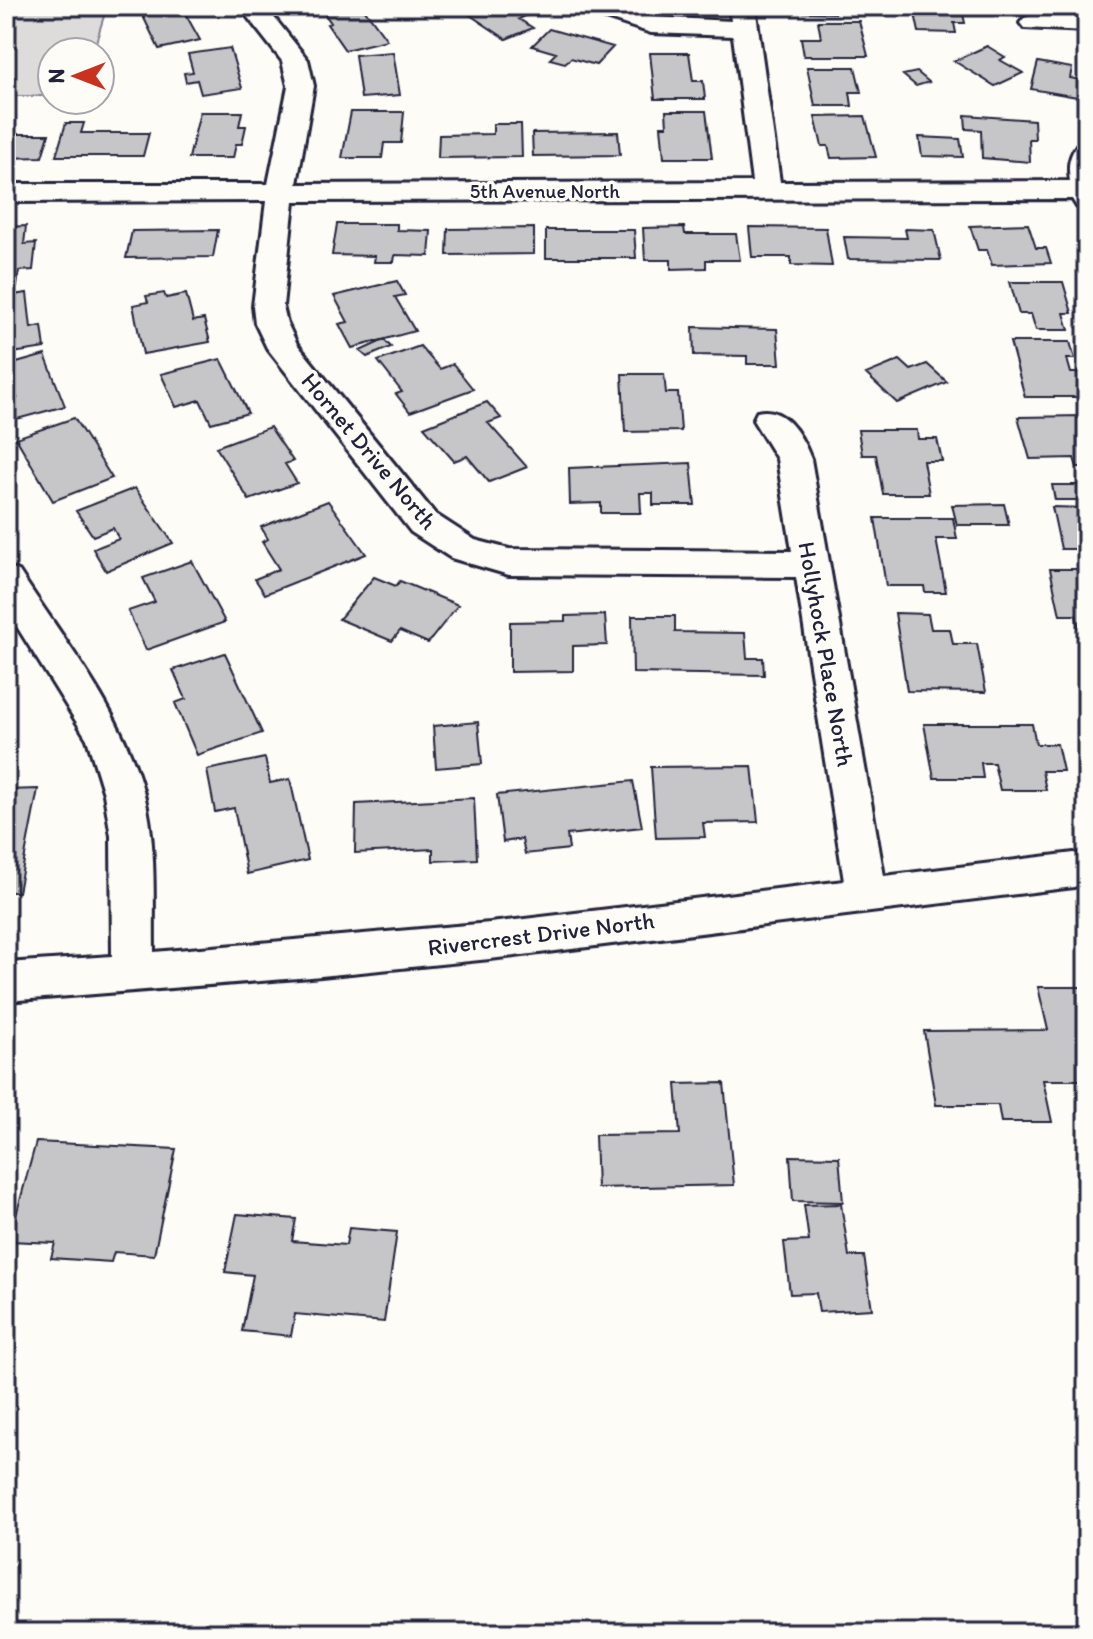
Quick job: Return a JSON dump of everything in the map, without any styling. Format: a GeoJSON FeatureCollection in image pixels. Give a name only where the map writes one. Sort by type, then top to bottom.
{"type":"FeatureCollection","features":[{"type":"Feature","properties":{"kind":"street","name":"Hornet Drive North"},"geometry":{"type":"LineString","coordinates":[[252,6],[295,60],[300,72],[299,100],[281,192],[268,306],[274,333],[423,523],[473,553],[509,562],[811,564]]}},
{"type":"Feature","properties":{"kind":"street"},"geometry":{"type":"LineString","coordinates":[[593,6],[651,25],[743,18],[767,190]]}},
{"type":"Feature","properties":{"kind":"street"},"geometry":{"type":"LineString","coordinates":[[1033,23],[1087,23]]}},
{"type":"Feature","properties":{"kind":"street"},"geometry":{"type":"LineString","coordinates":[[1085,196],[1082,164],[1087,151]]}},
{"type":"Feature","properties":{"kind":"street","name":"5th Avenue North"},"geometry":{"type":"LineString","coordinates":[[6,193],[767,190],[1085,196]]}},
{"type":"Feature","properties":{"kind":"street","name":"Hollyhock Place North"},"geometry":{"type":"LineString","coordinates":[[769,420],[793,453],[867,895]]}},
{"type":"Feature","properties":{"kind":"street"},"geometry":{"type":"LineString","coordinates":[[6,580],[105,736],[124,794],[131,836],[133,973]]}},
{"type":"Feature","properties":{"kind":"street","name":"Rivercrest Drive North"},"geometry":{"type":"LineString","coordinates":[[6,982],[475,943],[1074,870]]}},
{"type":"Feature","properties":{"kind":"shaded area"},"geometry":{"type":"Polygon","coordinates":[[[6,6],[107,6],[98,36],[36,36],[36,96],[6,96],[6,6]]]}},
{"type":"Feature","properties":{"kind":"building"},"geometry":{"type":"Polygon","coordinates":[[[181,6],[200,40],[159,49],[141,12],[181,6]]]}},
{"type":"Feature","properties":{"kind":"building"},"geometry":{"type":"Polygon","coordinates":[[[362,6],[387,40],[345,50],[327,24],[331,23],[324,13],[362,6]]]}},
{"type":"Feature","properties":{"kind":"building"},"geometry":{"type":"Polygon","coordinates":[[[476,6],[514,6],[527,15],[519,19],[533,28],[506,39],[464,11],[476,6]]]}},
{"type":"Feature","properties":{"kind":"building"},"geometry":{"type":"Polygon","coordinates":[[[796,6],[834,6],[835,13],[797,12],[796,6]]]}},
{"type":"Feature","properties":{"kind":"building"},"geometry":{"type":"Polygon","coordinates":[[[914,9],[962,10],[965,23],[954,23],[956,33],[919,32],[914,9]]]}},
{"type":"Feature","properties":{"kind":"building"},"geometry":{"type":"Polygon","coordinates":[[[818,21],[859,21],[868,56],[804,56],[801,38],[821,38],[818,21]]]}},
{"type":"Feature","properties":{"kind":"building"},"geometry":{"type":"Polygon","coordinates":[[[549,29],[613,47],[596,65],[571,58],[565,63],[550,59],[556,53],[532,46],[549,29]]]}},
{"type":"Feature","properties":{"kind":"building"},"geometry":{"type":"Polygon","coordinates":[[[987,46],[1005,57],[1000,60],[1023,73],[995,86],[954,61],[987,46]]]}},
{"type":"Feature","properties":{"kind":"building"},"geometry":{"type":"Polygon","coordinates":[[[230,48],[242,88],[201,94],[197,80],[186,82],[184,73],[193,72],[188,54],[230,48]]]}},
{"type":"Feature","properties":{"kind":"building"},"geometry":{"type":"Polygon","coordinates":[[[393,52],[400,95],[361,98],[355,55],[393,52]]]}},
{"type":"Feature","properties":{"kind":"building"},"geometry":{"type":"Polygon","coordinates":[[[650,53],[689,53],[693,81],[703,81],[705,99],[655,99],[650,53]]]}},
{"type":"Feature","properties":{"kind":"building"},"geometry":{"type":"Polygon","coordinates":[[[1038,62],[1072,68],[1070,78],[1086,81],[1083,98],[1031,89],[1038,62]]]}},
{"type":"Feature","properties":{"kind":"building"},"geometry":{"type":"Polygon","coordinates":[[[807,67],[855,67],[861,92],[850,92],[852,106],[815,106],[807,67]]]}},
{"type":"Feature","properties":{"kind":"building"},"geometry":{"type":"Polygon","coordinates":[[[917,72],[929,82],[916,86],[903,75],[917,72]]]}},
{"type":"Feature","properties":{"kind":"building"},"geometry":{"type":"Polygon","coordinates":[[[666,111],[706,111],[712,158],[664,158],[661,126],[667,126],[666,111]]]}},
{"type":"Feature","properties":{"kind":"building"},"geometry":{"type":"Polygon","coordinates":[[[200,112],[242,112],[239,126],[246,126],[242,144],[236,144],[233,158],[189,158],[200,112]]]}},
{"type":"Feature","properties":{"kind":"building"},"geometry":{"type":"Polygon","coordinates":[[[351,112],[404,112],[401,143],[384,143],[382,158],[342,158],[351,112]]]}},
{"type":"Feature","properties":{"kind":"building"},"geometry":{"type":"Polygon","coordinates":[[[965,115],[1034,120],[1035,139],[1029,139],[1030,162],[982,158],[981,130],[966,129],[965,115]]]}},
{"type":"Feature","properties":{"kind":"building"},"geometry":{"type":"Polygon","coordinates":[[[865,116],[876,157],[831,158],[828,146],[822,146],[815,117],[865,116]]]}},
{"type":"Feature","properties":{"kind":"building"},"geometry":{"type":"Polygon","coordinates":[[[66,123],[84,123],[81,133],[149,133],[143,156],[56,156],[66,123]]]}},
{"type":"Feature","properties":{"kind":"building"},"geometry":{"type":"Polygon","coordinates":[[[493,124],[521,124],[522,157],[438,158],[439,135],[493,134],[493,124]]]}},
{"type":"Feature","properties":{"kind":"building"},"geometry":{"type":"Polygon","coordinates":[[[618,132],[620,155],[533,156],[532,133],[618,132]]]}},
{"type":"Feature","properties":{"kind":"building"},"geometry":{"type":"Polygon","coordinates":[[[6,134],[49,134],[42,157],[6,158],[6,134]]]}},
{"type":"Feature","properties":{"kind":"building"},"geometry":{"type":"Polygon","coordinates":[[[919,137],[960,139],[963,157],[922,156],[919,137]]]}},
{"type":"Feature","properties":{"kind":"building"},"geometry":{"type":"Polygon","coordinates":[[[337,224],[397,224],[397,230],[431,231],[429,256],[395,255],[394,262],[374,262],[375,256],[332,255],[337,224]]]}},
{"type":"Feature","properties":{"kind":"building"},"geometry":{"type":"Polygon","coordinates":[[[1028,224],[1036,248],[1046,248],[1051,263],[992,265],[987,250],[978,250],[970,226],[1028,224]]]}},
{"type":"Feature","properties":{"kind":"building"},"geometry":{"type":"Polygon","coordinates":[[[26,226],[24,244],[36,243],[33,270],[19,271],[17,286],[6,287],[6,227],[26,226]]]}},
{"type":"Feature","properties":{"kind":"building"},"geometry":{"type":"Polygon","coordinates":[[[684,227],[685,234],[736,234],[740,260],[706,260],[706,268],[671,269],[671,260],[645,260],[643,228],[684,227]]]}},
{"type":"Feature","properties":{"kind":"building"},"geometry":{"type":"Polygon","coordinates":[[[749,227],[826,228],[832,266],[791,265],[791,257],[752,257],[749,227]]]}},
{"type":"Feature","properties":{"kind":"building"},"geometry":{"type":"Polygon","coordinates":[[[534,228],[534,254],[447,255],[448,229],[534,228]]]}},
{"type":"Feature","properties":{"kind":"building"},"geometry":{"type":"Polygon","coordinates":[[[905,229],[934,230],[941,260],[848,259],[844,237],[907,238],[905,229]]]}},
{"type":"Feature","properties":{"kind":"building"},"geometry":{"type":"Polygon","coordinates":[[[218,230],[213,257],[126,258],[132,231],[218,230]]]}},
{"type":"Feature","properties":{"kind":"building"},"geometry":{"type":"Polygon","coordinates":[[[546,230],[634,230],[636,258],[546,258],[546,230]]]}},
{"type":"Feature","properties":{"kind":"building"},"geometry":{"type":"Polygon","coordinates":[[[397,281],[405,295],[395,297],[415,331],[352,348],[339,324],[348,322],[334,296],[397,281]]]}},
{"type":"Feature","properties":{"kind":"building"},"geometry":{"type":"Polygon","coordinates":[[[1010,282],[1063,282],[1072,313],[1064,313],[1069,330],[1036,330],[1031,314],[1019,314],[1010,282]]]}},
{"type":"Feature","properties":{"kind":"building"},"geometry":{"type":"Polygon","coordinates":[[[27,293],[31,328],[42,326],[45,348],[6,354],[6,296],[27,293]]]}},
{"type":"Feature","properties":{"kind":"building"},"geometry":{"type":"Polygon","coordinates":[[[164,293],[166,298],[186,294],[193,321],[204,319],[210,342],[143,354],[133,305],[148,302],[146,296],[164,293]]]}},
{"type":"Feature","properties":{"kind":"building"},"geometry":{"type":"Polygon","coordinates":[[[693,327],[777,329],[780,364],[747,364],[747,356],[694,355],[693,327]]]}},
{"type":"Feature","properties":{"kind":"building"},"geometry":{"type":"Polygon","coordinates":[[[384,340],[391,347],[367,357],[360,351],[384,340]]]}},
{"type":"Feature","properties":{"kind":"building"},"geometry":{"type":"Polygon","coordinates":[[[1010,342],[1070,342],[1075,359],[1067,359],[1071,373],[1082,373],[1087,397],[1025,397],[1010,342]]]}},
{"type":"Feature","properties":{"kind":"building"},"geometry":{"type":"Polygon","coordinates":[[[420,346],[440,369],[453,364],[473,389],[410,412],[396,394],[402,392],[378,361],[420,346]]]}},
{"type":"Feature","properties":{"kind":"building"},"geometry":{"type":"Polygon","coordinates":[[[45,355],[65,406],[6,422],[6,401],[17,398],[6,366],[45,355]]]}},
{"type":"Feature","properties":{"kind":"building"},"geometry":{"type":"Polygon","coordinates":[[[221,359],[248,413],[211,423],[200,400],[176,407],[161,374],[221,359]]]}},
{"type":"Feature","properties":{"kind":"building"},"geometry":{"type":"Polygon","coordinates":[[[900,360],[911,370],[927,364],[947,382],[897,403],[866,374],[900,360]]]}},
{"type":"Feature","properties":{"kind":"building"},"geometry":{"type":"Polygon","coordinates":[[[622,374],[664,374],[666,393],[678,393],[681,431],[625,432],[622,374]]]}},
{"type":"Feature","properties":{"kind":"building"},"geometry":{"type":"Polygon","coordinates":[[[487,402],[501,418],[488,423],[527,467],[489,482],[467,456],[454,461],[424,427],[487,402]]]}},
{"type":"Feature","properties":{"kind":"building"},"geometry":{"type":"Polygon","coordinates":[[[1084,416],[1087,426],[1087,467],[1077,467],[1074,458],[1030,459],[1018,417],[1084,416]]]}},
{"type":"Feature","properties":{"kind":"building"},"geometry":{"type":"Polygon","coordinates":[[[74,418],[112,478],[53,501],[16,438],[74,418]]]}},
{"type":"Feature","properties":{"kind":"building"},"geometry":{"type":"Polygon","coordinates":[[[270,427],[293,461],[285,464],[297,483],[249,500],[216,447],[270,427]]]}},
{"type":"Feature","properties":{"kind":"building"},"geometry":{"type":"Polygon","coordinates":[[[858,430],[917,430],[918,439],[937,439],[942,461],[923,461],[929,494],[883,494],[876,455],[862,455],[858,430]]]}},
{"type":"Feature","properties":{"kind":"building"},"geometry":{"type":"Polygon","coordinates":[[[691,463],[695,505],[653,505],[653,493],[640,493],[641,513],[601,513],[601,503],[570,504],[569,468],[691,463]]]}},
{"type":"Feature","properties":{"kind":"building"},"geometry":{"type":"Polygon","coordinates":[[[1052,485],[1087,485],[1087,500],[1055,500],[1052,485]]]}},
{"type":"Feature","properties":{"kind":"building"},"geometry":{"type":"Polygon","coordinates":[[[135,488],[173,543],[106,571],[93,549],[119,539],[113,528],[93,536],[76,511],[135,488]]]}},
{"type":"Feature","properties":{"kind":"building"},"geometry":{"type":"Polygon","coordinates":[[[328,501],[366,554],[265,594],[255,579],[279,569],[262,542],[268,539],[261,527],[328,501]]]}},
{"type":"Feature","properties":{"kind":"building"},"geometry":{"type":"Polygon","coordinates":[[[1004,504],[1009,525],[957,525],[952,505],[1004,504]]]}},
{"type":"Feature","properties":{"kind":"building"},"geometry":{"type":"Polygon","coordinates":[[[1052,507],[1087,508],[1087,549],[1061,549],[1052,507]]]}},
{"type":"Feature","properties":{"kind":"building"},"geometry":{"type":"Polygon","coordinates":[[[875,518],[953,518],[957,539],[936,539],[946,592],[925,592],[924,586],[886,586],[875,518]]]}},
{"type":"Feature","properties":{"kind":"building"},"geometry":{"type":"Polygon","coordinates":[[[192,561],[225,622],[146,650],[128,611],[155,602],[143,578],[192,561]]]}},
{"type":"Feature","properties":{"kind":"building"},"geometry":{"type":"Polygon","coordinates":[[[1050,569],[1082,569],[1087,581],[1087,648],[1083,648],[1076,615],[1060,615],[1050,569]]]}},
{"type":"Feature","properties":{"kind":"building"},"geometry":{"type":"Polygon","coordinates":[[[374,577],[396,586],[400,581],[458,605],[428,643],[400,631],[392,641],[339,619],[374,577]]]}},
{"type":"Feature","properties":{"kind":"building"},"geometry":{"type":"Polygon","coordinates":[[[895,613],[928,614],[931,629],[950,629],[953,644],[977,644],[986,692],[907,691],[895,613]]]}},
{"type":"Feature","properties":{"kind":"building"},"geometry":{"type":"Polygon","coordinates":[[[605,615],[607,645],[573,646],[573,671],[510,672],[510,622],[565,621],[565,616],[605,615]]]}},
{"type":"Feature","properties":{"kind":"building"},"geometry":{"type":"Polygon","coordinates":[[[632,616],[675,616],[675,632],[745,633],[747,658],[763,658],[764,675],[633,673],[632,616]]]}},
{"type":"Feature","properties":{"kind":"building"},"geometry":{"type":"Polygon","coordinates":[[[225,653],[262,733],[197,755],[175,703],[186,699],[173,670],[225,653]]]}},
{"type":"Feature","properties":{"kind":"building"},"geometry":{"type":"Polygon","coordinates":[[[1077,687],[1087,687],[1087,726],[1077,687]]]}},
{"type":"Feature","properties":{"kind":"building"},"geometry":{"type":"Polygon","coordinates":[[[478,722],[482,764],[436,768],[433,726],[478,722]]]}},
{"type":"Feature","properties":{"kind":"building"},"geometry":{"type":"Polygon","coordinates":[[[924,724],[1032,724],[1036,744],[1057,744],[1063,771],[1042,771],[1046,790],[1000,790],[994,763],[981,763],[983,778],[934,778],[924,724]]]}},
{"type":"Feature","properties":{"kind":"building"},"geometry":{"type":"Polygon","coordinates":[[[265,758],[270,783],[290,779],[308,860],[247,874],[234,808],[215,812],[207,770],[265,758]]]}},
{"type":"Feature","properties":{"kind":"building"},"geometry":{"type":"Polygon","coordinates":[[[752,766],[758,822],[703,823],[705,837],[656,838],[651,767],[752,766]]]}},
{"type":"Feature","properties":{"kind":"building"},"geometry":{"type":"Polygon","coordinates":[[[633,781],[642,827],[567,835],[569,849],[525,854],[522,839],[503,842],[497,795],[633,781]]]}},
{"type":"Feature","properties":{"kind":"building"},"geometry":{"type":"Polygon","coordinates":[[[38,789],[18,892],[6,892],[6,790],[38,789]]]}},
{"type":"Feature","properties":{"kind":"building"},"geometry":{"type":"Polygon","coordinates":[[[474,798],[477,859],[433,861],[433,849],[355,853],[356,804],[474,798]]]}},
{"type":"Feature","properties":{"kind":"building"},"geometry":{"type":"Polygon","coordinates":[[[1038,987],[1087,987],[1087,1080],[1043,1080],[1052,1122],[1001,1122],[998,1105],[936,1105],[924,1031],[1048,1030],[1038,987]]]}},
{"type":"Feature","properties":{"kind":"building"},"geometry":{"type":"Polygon","coordinates":[[[724,1083],[734,1185],[597,1188],[595,1135],[680,1134],[676,1084],[724,1083]]]}},
{"type":"Feature","properties":{"kind":"building"},"geometry":{"type":"Polygon","coordinates":[[[36,1142],[176,1149],[154,1255],[114,1252],[111,1262],[51,1258],[55,1243],[9,1241],[36,1142]]]}},
{"type":"Feature","properties":{"kind":"building"},"geometry":{"type":"Polygon","coordinates":[[[790,1156],[839,1157],[843,1202],[793,1201],[790,1156]]]}},
{"type":"Feature","properties":{"kind":"building"},"geometry":{"type":"Polygon","coordinates":[[[841,1204],[849,1256],[864,1256],[872,1309],[819,1312],[816,1293],[790,1294],[784,1242],[809,1241],[804,1205],[841,1204]]]}},
{"type":"Feature","properties":{"kind":"building"},"geometry":{"type":"Polygon","coordinates":[[[237,1214],[296,1219],[292,1241],[346,1245],[349,1228],[397,1232],[384,1322],[295,1314],[291,1336],[242,1331],[253,1275],[225,1272],[237,1214]]]}}]}
